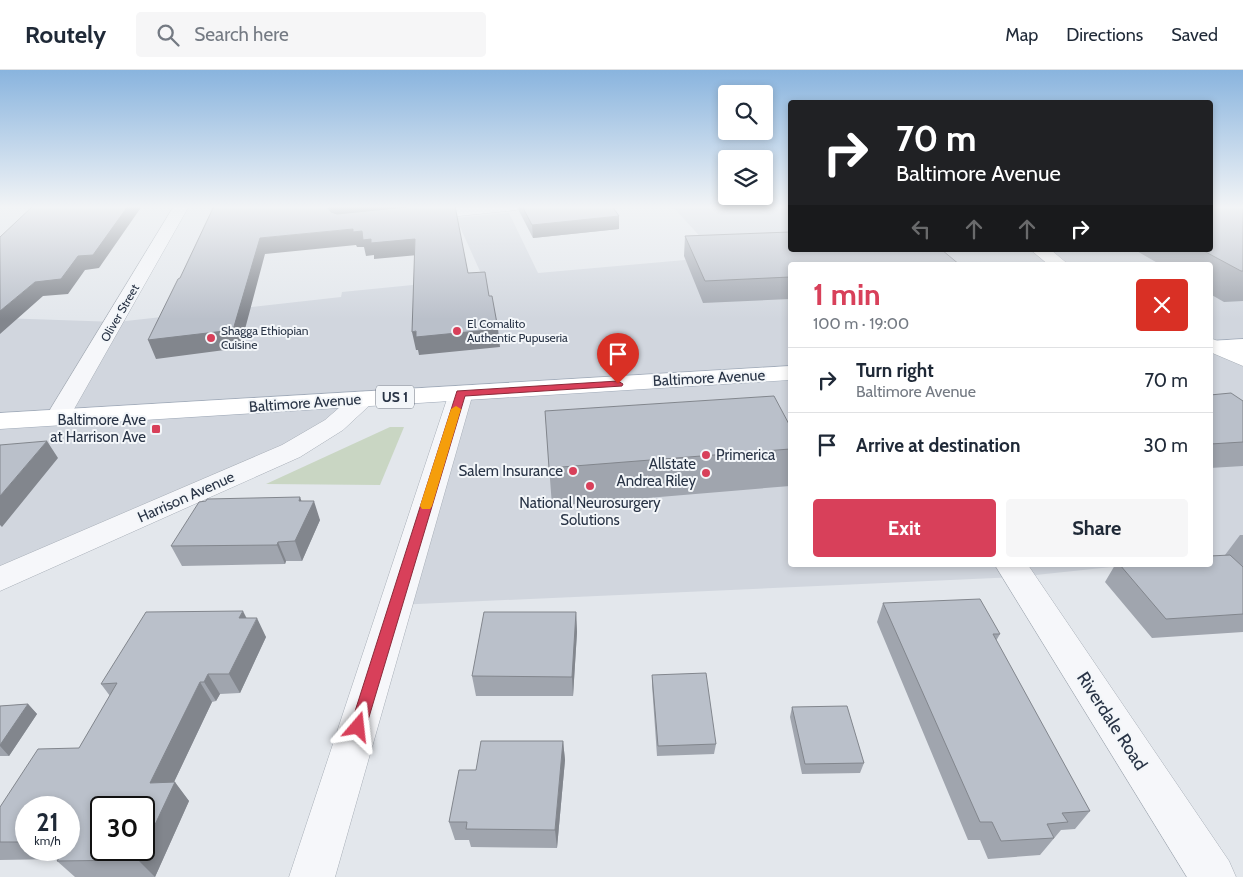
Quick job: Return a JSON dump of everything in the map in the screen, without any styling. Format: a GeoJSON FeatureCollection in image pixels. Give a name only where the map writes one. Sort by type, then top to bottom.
{"type":"FeatureCollection","features":[{"type":"Feature","properties":{"kind":"main road"},"geometry":{"type":"LineString","coordinates":[[1043,252],[1056,262]]}},
{"type":"Feature","properties":{"kind":"main road"},"geometry":{"type":"LineString","coordinates":[[1213,346],[1243,345]]}},
{"type":"Feature","properties":{"kind":"main road"},"geometry":{"type":"LineString","coordinates":[[1213,346],[1243,359]]}},
{"type":"Feature","properties":{"kind":"main road","name":"Baltimore Avenue"},"geometry":{"type":"LineString","coordinates":[[0,422],[788,373]]}},
{"type":"Feature","properties":{"kind":"street","name":"Oliver Street"},"geometry":{"type":"LineString","coordinates":[[57,418],[160,244]]}},
{"type":"Feature","properties":{"kind":"street"},"geometry":{"type":"LineString","coordinates":[[312,877],[461,393]]}},
{"type":"Feature","properties":{"kind":"street","name":"Harrison Avenue"},"geometry":{"type":"LineString","coordinates":[[0,579],[291,451],[334,425],[349,414],[363,399]]}},
{"type":"Feature","properties":{"kind":"street","name":"Riverdale Road"},"geometry":{"type":"LineString","coordinates":[[1012,567],[1213,877]]}},
{"type":"Feature","properties":{"kind":"shaded area"},"geometry":{"type":"Polygon","coordinates":[[[468,244],[524,244],[538,273],[719,257],[707,244],[788,244],[788,252],[1213,252],[1215,244],[1243,244],[1243,553],[1213,557],[1213,262],[788,262],[788,567],[1111,567],[1017,577],[396,605],[461,394],[363,399],[349,414],[0,580],[0,318],[117,322],[341,297],[342,292],[483,278],[468,244]]]}},
{"type":"Feature","properties":{"kind":"green space"},"geometry":{"type":"Polygon","coordinates":[[[390,427],[404,427],[380,485],[266,484],[390,427]]]}},
{"type":"Feature","properties":{"kind":"building"},"geometry":{"type":"Polygon","coordinates":[[[0,244],[101,244],[93,255],[78,256],[61,279],[35,282],[0,311],[0,244]]]}},
{"type":"Feature","properties":{"kind":"building"},"geometry":{"type":"Polygon","coordinates":[[[196,244],[258,244],[233,330],[148,340],[196,244]]]}},
{"type":"Feature","properties":{"kind":"building"},"geometry":{"type":"Polygon","coordinates":[[[415,244],[462,244],[468,273],[485,272],[498,329],[416,337],[416,331],[412,332],[415,244]]]}},
{"type":"Feature","properties":{"kind":"building"},"geometry":{"type":"Polygon","coordinates":[[[688,244],[788,244],[788,252],[944,252],[956,262],[788,262],[788,277],[705,281],[688,244]]]}},
{"type":"Feature","properties":{"kind":"building"},"geometry":{"type":"Polygon","coordinates":[[[1213,244],[1243,244],[1243,271],[1206,252],[1213,252],[1213,244]]]}},
{"type":"Feature","properties":{"kind":"building"},"geometry":{"type":"Polygon","coordinates":[[[1231,393],[1243,401],[1243,442],[1213,444],[1213,395],[1231,393]]]}},
{"type":"Feature","properties":{"kind":"building"},"geometry":{"type":"Polygon","coordinates":[[[774,396],[788,422],[788,449],[549,468],[545,411],[774,396]]]}},
{"type":"Feature","properties":{"kind":"building"},"geometry":{"type":"Polygon","coordinates":[[[47,441],[0,496],[0,445],[47,441]]]}},
{"type":"Feature","properties":{"kind":"building"},"geometry":{"type":"Polygon","coordinates":[[[300,497],[299,501],[314,501],[295,541],[278,542],[277,545],[171,546],[199,502],[206,501],[207,499],[300,497]]]}},
{"type":"Feature","properties":{"kind":"building"},"geometry":{"type":"Polygon","coordinates":[[[1230,555],[1243,567],[1243,614],[1166,619],[1122,567],[1213,567],[1213,556],[1230,555]]]}},
{"type":"Feature","properties":{"kind":"building"},"geometry":{"type":"Polygon","coordinates":[[[980,599],[1000,634],[993,634],[1090,811],[1062,813],[1068,822],[1047,824],[1054,838],[1001,841],[992,822],[980,822],[883,603],[980,599]]]}},
{"type":"Feature","properties":{"kind":"building"},"geometry":{"type":"Polygon","coordinates":[[[243,611],[239,618],[257,618],[229,674],[208,674],[204,682],[200,682],[150,783],[175,782],[155,825],[155,796],[90,796],[90,861],[80,861],[80,796],[15,796],[15,842],[0,842],[0,807],[38,749],[79,748],[117,683],[101,684],[146,612],[243,611]]]}},
{"type":"Feature","properties":{"kind":"building"},"geometry":{"type":"Polygon","coordinates":[[[484,612],[576,612],[572,677],[472,676],[484,612]]]}},
{"type":"Feature","properties":{"kind":"building"},"geometry":{"type":"Polygon","coordinates":[[[706,673],[716,744],[658,746],[652,675],[706,673]]]}},
{"type":"Feature","properties":{"kind":"building"},"geometry":{"type":"Polygon","coordinates":[[[28,704],[0,745],[0,706],[28,704]]]}},
{"type":"Feature","properties":{"kind":"building"},"geometry":{"type":"Polygon","coordinates":[[[847,706],[864,763],[805,764],[792,707],[847,706]]]}},
{"type":"Feature","properties":{"kind":"building"},"geometry":{"type":"Polygon","coordinates":[[[481,741],[563,741],[555,830],[466,829],[467,822],[449,822],[459,770],[476,770],[481,741]]]}},
{"type":"Feature","properties":{"kind":"slow traffic"},"geometry":{"type":"LineString","coordinates":[[426,506],[456,409]]}},
{"type":"Feature","properties":{"kind":"place","name":"El Comalito Authentic Pupuseria"},"geometry":{"type":"Point","coordinates":[457,331]}},
{"type":"Feature","properties":{"kind":"place","name":"Shagga Ethiopian Cuisine"},"geometry":{"type":"Point","coordinates":[211,338]}},
{"type":"Feature","properties":{"kind":"place","name":"Baltimore Ave at Harrison Ave"},"geometry":{"type":"Point","coordinates":[156,429]}},
{"type":"Feature","properties":{"kind":"place","name":"Primerica"},"geometry":{"type":"Point","coordinates":[706,455]}},
{"type":"Feature","properties":{"kind":"place","name":"Salem Insurance"},"geometry":{"type":"Point","coordinates":[573,471]}},
{"type":"Feature","properties":{"kind":"place","name":"Allstate Andrea Riley"},"geometry":{"type":"Point","coordinates":[706,473]}},
{"type":"Feature","properties":{"kind":"place","name":"National Neurosurgery Solutions"},"geometry":{"type":"Point","coordinates":[590,486]}},
{"type":"Feature","properties":{"kind":"route"},"geometry":{"type":"LineString","coordinates":[[358,727],[461,393],[618,384]]}}]}
